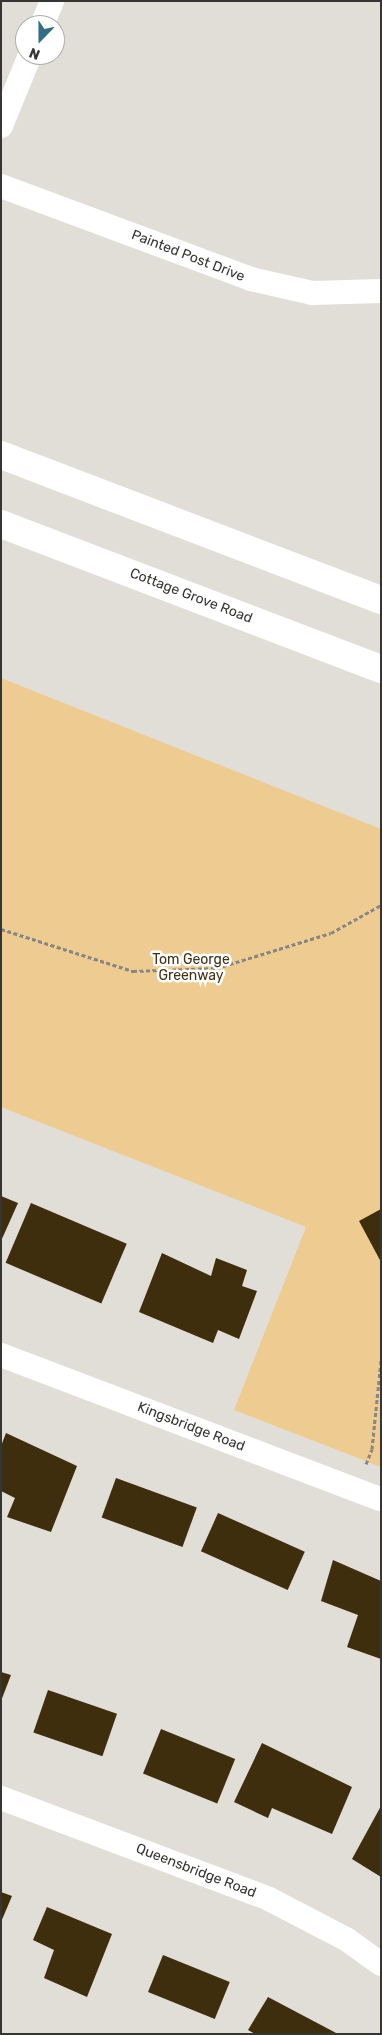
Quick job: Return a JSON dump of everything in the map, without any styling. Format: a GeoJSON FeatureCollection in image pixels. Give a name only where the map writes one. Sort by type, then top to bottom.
{"type":"FeatureCollection","features":[{"type":"Feature","properties":{"kind":"main road"},"geometry":{"type":"LineString","coordinates":[[1,456],[381,600]]}},
{"type":"Feature","properties":{"kind":"main road","name":"Cottage Grove Road"},"geometry":{"type":"LineString","coordinates":[[1,524],[381,669]]}},
{"type":"Feature","properties":{"kind":"street"},"geometry":{"type":"LineString","coordinates":[[46,15],[52,1]]}},
{"type":"Feature","properties":{"kind":"street"},"geometry":{"type":"LineString","coordinates":[[1,126],[26,65]]}},
{"type":"Feature","properties":{"kind":"street","name":"Painted Post Drive"},"geometry":{"type":"LineString","coordinates":[[1,186],[251,279],[312,293],[381,291]]}},
{"type":"Feature","properties":{"kind":"street","name":"Kingsbridge Road"},"geometry":{"type":"LineString","coordinates":[[1,1354],[381,1499]]}},
{"type":"Feature","properties":{"kind":"street","name":"Queensbridge Road"},"geometry":{"type":"LineString","coordinates":[[1,1798],[268,1899],[346,1939],[381,1964]]}},
{"type":"Feature","properties":{"kind":"path"},"geometry":{"type":"LineString","coordinates":[[1,929],[133,971],[217,968],[331,933],[381,905]]}},
{"type":"Feature","properties":{"kind":"path"},"geometry":{"type":"LineString","coordinates":[[366,1464],[372,1449],[381,1360]]}},
{"type":"Feature","properties":{"kind":"green space","name":"Tom George Greenway"},"geometry":{"type":"Polygon","coordinates":[[[1,678],[381,829],[381,1467],[234,1410],[306,1227],[1,1107],[1,678]]]}},
{"type":"Feature","properties":{"kind":"building"},"geometry":{"type":"Polygon","coordinates":[[[1,1196],[18,1203],[1,1241],[1,1196]]]}},
{"type":"Feature","properties":{"kind":"building"},"geometry":{"type":"Polygon","coordinates":[[[31,1203],[127,1244],[101,1303],[6,1263],[31,1203]]]}},
{"type":"Feature","properties":{"kind":"building"},"geometry":{"type":"Polygon","coordinates":[[[381,1209],[381,1262],[359,1221],[381,1209]]]}},
{"type":"Feature","properties":{"kind":"building"},"geometry":{"type":"Polygon","coordinates":[[[162,1253],[211,1276],[216,1258],[247,1270],[242,1286],[257,1291],[239,1339],[218,1330],[213,1343],[139,1312],[162,1253]]]}},
{"type":"Feature","properties":{"kind":"building"},"geometry":{"type":"Polygon","coordinates":[[[6,1433],[77,1466],[51,1532],[7,1517],[15,1498],[1,1491],[1,1446],[6,1433]]]}},
{"type":"Feature","properties":{"kind":"building"},"geometry":{"type":"Polygon","coordinates":[[[116,1478],[197,1507],[182,1547],[102,1517],[116,1478]]]}},
{"type":"Feature","properties":{"kind":"building"},"geometry":{"type":"Polygon","coordinates":[[[218,1513],[305,1552],[288,1590],[201,1551],[218,1513]]]}},
{"type":"Feature","properties":{"kind":"building"},"geometry":{"type":"Polygon","coordinates":[[[333,1560],[381,1581],[381,1659],[347,1647],[358,1615],[321,1601],[333,1560]]]}},
{"type":"Feature","properties":{"kind":"building"},"geometry":{"type":"Polygon","coordinates":[[[1,1672],[11,1675],[1,1701],[1,1672]]]}},
{"type":"Feature","properties":{"kind":"building"},"geometry":{"type":"Polygon","coordinates":[[[48,1690],[117,1714],[102,1756],[33,1733],[48,1690]]]}},
{"type":"Feature","properties":{"kind":"building"},"geometry":{"type":"Polygon","coordinates":[[[161,1729],[235,1759],[217,1803],[143,1774],[161,1729]]]}},
{"type":"Feature","properties":{"kind":"building"},"geometry":{"type":"Polygon","coordinates":[[[262,1743],[352,1787],[332,1834],[272,1808],[268,1818],[234,1802],[262,1743]]]}},
{"type":"Feature","properties":{"kind":"building"},"geometry":{"type":"Polygon","coordinates":[[[381,1806],[381,1877],[352,1859],[381,1806]]]}},
{"type":"Feature","properties":{"kind":"building"},"geometry":{"type":"Polygon","coordinates":[[[1,1892],[12,1896],[1,1922],[1,1892]]]}},
{"type":"Feature","properties":{"kind":"building"},"geometry":{"type":"Polygon","coordinates":[[[47,1907],[112,1934],[87,1997],[44,1978],[54,1950],[33,1940],[47,1907]]]}},
{"type":"Feature","properties":{"kind":"building"},"geometry":{"type":"Polygon","coordinates":[[[163,1955],[230,1982],[215,2019],[148,1992],[163,1955]]]}},
{"type":"Feature","properties":{"kind":"building"},"geometry":{"type":"Polygon","coordinates":[[[268,1997],[338,2034],[255,2034],[248,2030],[268,1997]]]}}]}
